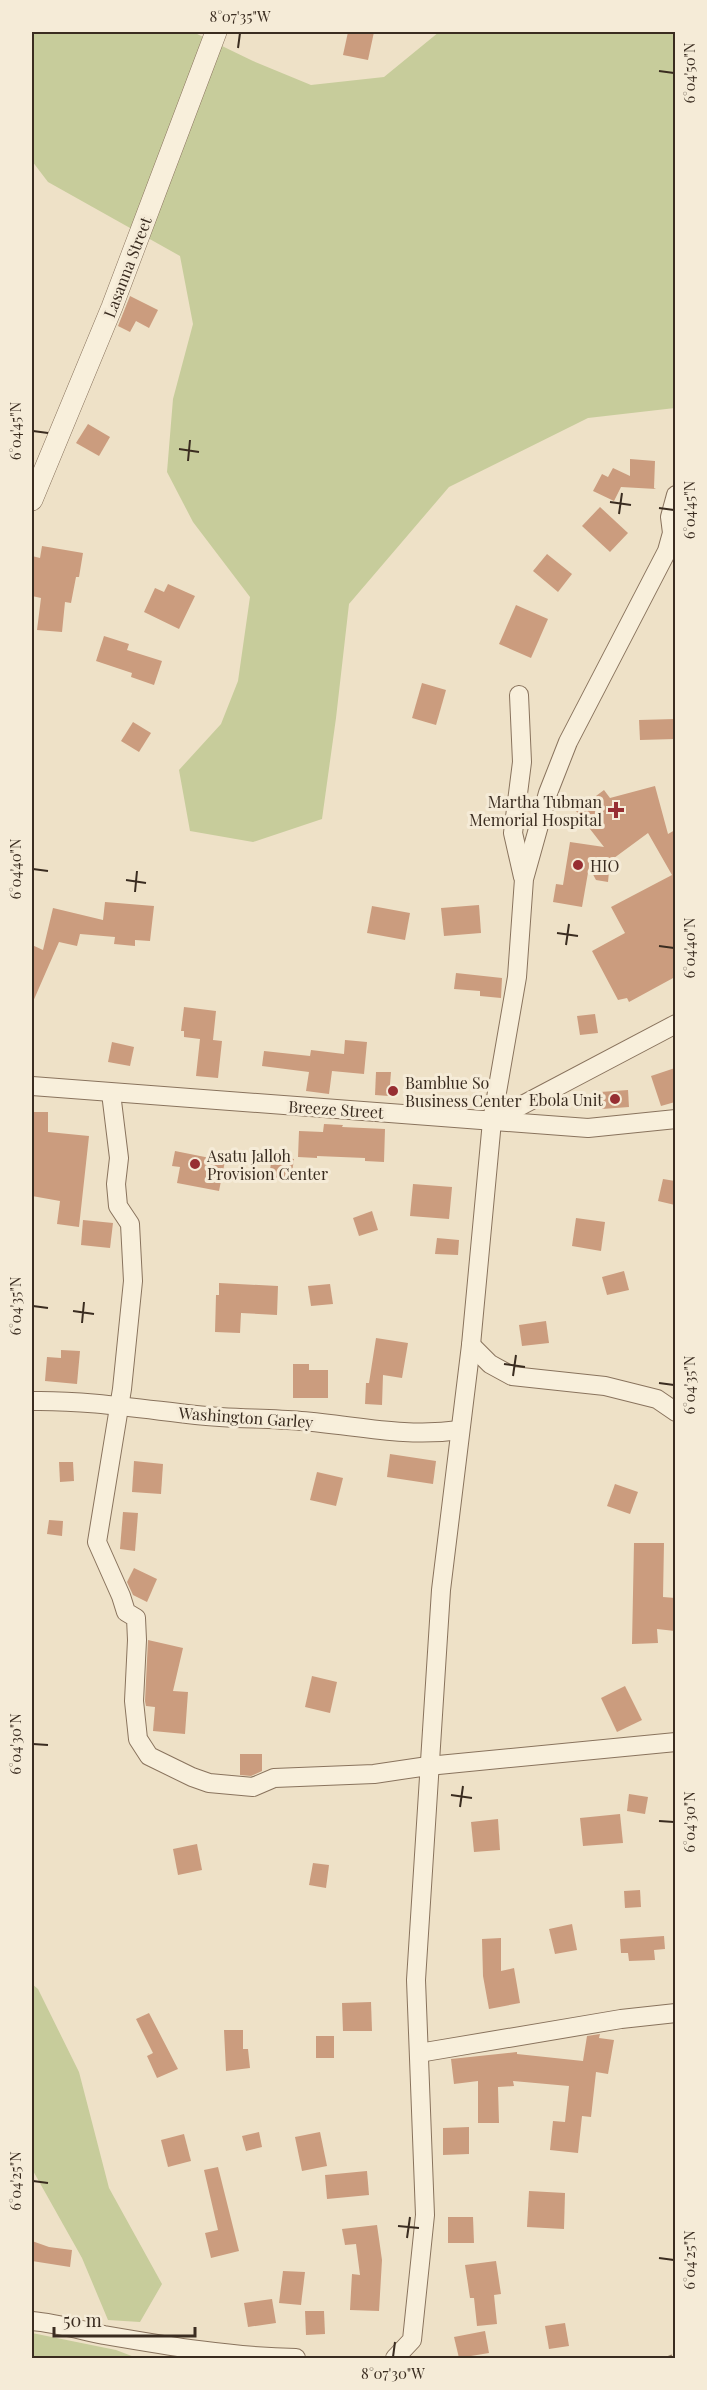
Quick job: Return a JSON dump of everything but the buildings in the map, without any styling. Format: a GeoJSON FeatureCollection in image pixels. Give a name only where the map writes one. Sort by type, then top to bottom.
{"type":"FeatureCollection","features":[{"type":"Feature","properties":{"kind":"street","name":"Lasanna Street"},"geometry":{"type":"LineString","coordinates":[[32,500],[112,307],[216,32]]}},
{"type":"Feature","properties":{"kind":"street"},"geometry":{"type":"LineString","coordinates":[[395,2358],[412,2340],[425,2215],[416,1980],[441,1590],[471,1346],[492,1121],[517,977],[524,879],[548,793],[568,742],[667,551],[672,532],[670,517],[675,495]]}},
{"type":"Feature","properties":{"kind":"street"},"geometry":{"type":"LineString","coordinates":[[519,695],[522,762],[513,833],[524,879]]}},
{"type":"Feature","properties":{"kind":"street"},"geometry":{"type":"LineString","coordinates":[[492,1121],[675,1024]]}},
{"type":"Feature","properties":{"kind":"street","name":"Breeze Street"},"geometry":{"type":"LineString","coordinates":[[32,1086],[588,1128],[675,1119]]}},
{"type":"Feature","properties":{"kind":"street"},"geometry":{"type":"LineString","coordinates":[[111,1092],[119,1158],[116,1184],[118,1206],[130,1224],[133,1266],[119,1407],[97,1542],[126,1612],[136,1618],[134,1701],[138,1739],[149,1756],[209,1783],[253,1787],[274,1778],[374,1774],[428,1766],[675,1742]]}},
{"type":"Feature","properties":{"kind":"street"},"geometry":{"type":"LineString","coordinates":[[471,1346],[490,1364],[512,1376],[605,1386],[657,1399],[675,1412]]}},
{"type":"Feature","properties":{"kind":"street","name":"Washington Garley"},"geometry":{"type":"LineString","coordinates":[[32,1401],[302,1421],[383,1432],[432,1433],[460,1430]]}},
{"type":"Feature","properties":{"kind":"street"},"geometry":{"type":"LineString","coordinates":[[419,2053],[621,2019],[675,2013]]}},
{"type":"Feature","properties":{"kind":"street"},"geometry":{"type":"LineString","coordinates":[[32,2321],[249,2357],[296,2358]]}},
{"type":"Feature","properties":{"kind":"path"},"geometry":{"type":"LineString","coordinates":[[668,2358],[675,2355]]}},
{"type":"Feature","properties":{"kind":"green space"},"geometry":{"type":"Polygon","coordinates":[[[32,32],[193,32],[253,61],[311,85],[384,77],[439,32],[675,32],[675,408],[588,418],[449,487],[349,604],[322,819],[253,842],[190,831],[179,770],[221,724],[238,681],[250,597],[193,522],[167,472],[173,399],[193,324],[180,256],[48,182],[32,161],[32,32]]]}},
{"type":"Feature","properties":{"kind":"green space"},"geometry":{"type":"Polygon","coordinates":[[[32,1984],[38,1989],[79,2072],[109,2188],[162,2284],[140,2322],[108,2320],[82,2258],[32,2169],[32,1984]]]}},
{"type":"Feature","properties":{"kind":"green space"},"geometry":{"type":"Polygon","coordinates":[[[32,2333],[116,2350],[137,2358],[32,2358],[32,2333]]]}},
{"type":"Feature","properties":{"kind":"place","name":"Martha Tubman Memorial Hospital"},"geometry":{"type":"Point","coordinates":[616,810]}},
{"type":"Feature","properties":{"kind":"place","name":"HIO"},"geometry":{"type":"Point","coordinates":[578,865]}},
{"type":"Feature","properties":{"kind":"place","name":"Bamblue So Business Center"},"geometry":{"type":"Point","coordinates":[393,1091]}},
{"type":"Feature","properties":{"kind":"place","name":"Ebola Unit"},"geometry":{"type":"Point","coordinates":[615,1099]}},
{"type":"Feature","properties":{"kind":"place","name":"Asatu Jalloh Provision Center"},"geometry":{"type":"Point","coordinates":[195,1164]}}]}
